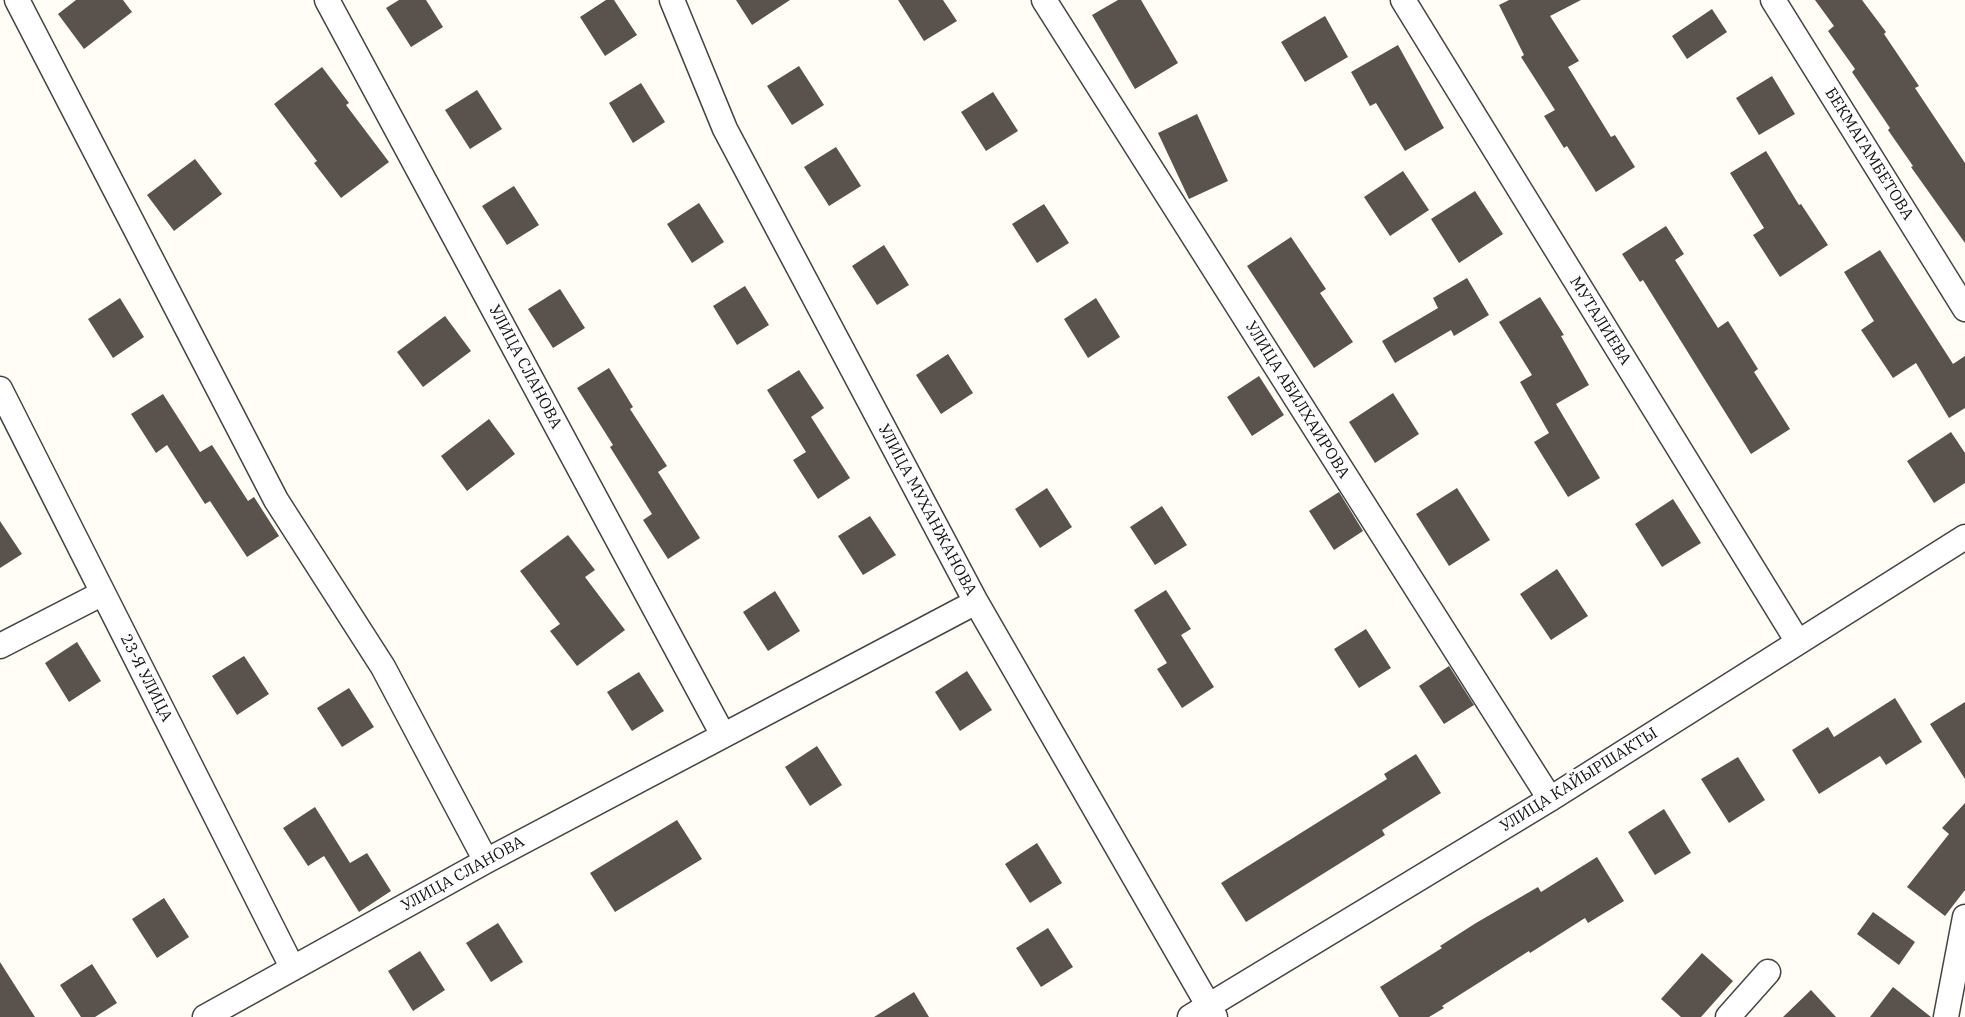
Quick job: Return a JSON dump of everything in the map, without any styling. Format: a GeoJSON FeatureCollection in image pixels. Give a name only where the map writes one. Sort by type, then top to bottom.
{"type":"FeatureCollection","features":[{"type":"Feature","properties":{"kind":"street"},"geometry":{"type":"LineString","coordinates":[[17,0],[276,501],[383,667],[486,861]]}},
{"type":"Feature","properties":{"kind":"street","name":"УЛИЦА СЛАНОВА"},"geometry":{"type":"LineString","coordinates":[[327,0],[723,735]]}},
{"type":"Feature","properties":{"kind":"street","name":"УЛИЦА МУХАНЖАНОВА"},"geometry":{"type":"LineString","coordinates":[[672,0],[725,129],[976,602],[1204,1013]]}},
{"type":"Feature","properties":{"kind":"street","name":"УЛИЦА АБИЛХАИРОВА"},"geometry":{"type":"LineString","coordinates":[[1044,0],[1550,799]]}},
{"type":"Feature","properties":{"kind":"street","name":"МУТАЛИЕВА"},"geometry":{"type":"LineString","coordinates":[[1403,0],[1798,642]]}},
{"type":"Feature","properties":{"kind":"street","name":"БЕКМАГАМБЕТОВА"},"geometry":{"type":"LineString","coordinates":[[1773,0],[1965,309]]}},
{"type":"Feature","properties":{"kind":"street","name":"23-Я УЛИЦА"},"geometry":{"type":"LineString","coordinates":[[0,389],[292,967]]}},
{"type":"Feature","properties":{"kind":"street","name":"УЛИЦА КАЙЫРШАКТЫ"},"geometry":{"type":"LineString","coordinates":[[1204,1013],[1550,799],[1965,537]]}},
{"type":"Feature","properties":{"kind":"street"},"geometry":{"type":"LineString","coordinates":[[0,646],[103,593]]}},
{"type":"Feature","properties":{"kind":"street","name":"УЛИЦА СЛАНОВА"},"geometry":{"type":"LineString","coordinates":[[216,1015],[292,967],[486,861],[976,602]]}},
{"type":"Feature","properties":{"kind":"street"},"geometry":{"type":"LineString","coordinates":[[1946,1017],[1965,917]]}},
{"type":"Feature","properties":{"kind":"street"},"geometry":{"type":"LineString","coordinates":[[1728,1017],[1768,972]]}},
{"type":"Feature","properties":{"kind":"building"},"geometry":{"type":"Polygon","coordinates":[[[76,0],[123,0],[132,12],[84,49],[58,14],[76,0]]]}},
{"type":"Feature","properties":{"kind":"building"},"geometry":{"type":"Polygon","coordinates":[[[399,0],[426,0],[443,27],[411,47],[386,8],[399,0]]]}},
{"type":"Feature","properties":{"kind":"building"},"geometry":{"type":"Polygon","coordinates":[[[606,0],[614,0],[637,35],[605,56],[580,17],[606,0]]]}},
{"type":"Feature","properties":{"kind":"building"},"geometry":{"type":"Polygon","coordinates":[[[736,0],[790,0],[752,25],[736,0]]]}},
{"type":"Feature","properties":{"kind":"building"},"geometry":{"type":"Polygon","coordinates":[[[898,0],[943,0],[957,21],[924,41],[898,0]]]}},
{"type":"Feature","properties":{"kind":"building"},"geometry":{"type":"Polygon","coordinates":[[[1118,0],[1141,0],[1178,63],[1135,89],[1092,15],[1118,0]]]}},
{"type":"Feature","properties":{"kind":"building"},"geometry":{"type":"Polygon","coordinates":[[[1509,0],[1581,0],[1550,16],[1579,61],[1568,67],[1611,137],[1615,135],[1635,167],[1596,192],[1567,146],[1564,148],[1544,116],[1555,110],[1521,57],[1524,55],[1499,5],[1509,0]]]}},
{"type":"Feature","properties":{"kind":"building"},"geometry":{"type":"Polygon","coordinates":[[[1815,0],[1862,0],[1886,32],[1884,34],[1919,86],[1915,88],[1965,163],[1965,243],[1911,167],[1913,166],[1888,130],[1890,128],[1852,72],[1855,69],[1828,31],[1834,26],[1815,0]]]}},
{"type":"Feature","properties":{"kind":"building"},"geometry":{"type":"Polygon","coordinates":[[[1712,9],[1727,32],[1687,59],[1672,36],[1712,9]]]}},
{"type":"Feature","properties":{"kind":"building"},"geometry":{"type":"Polygon","coordinates":[[[1325,16],[1348,57],[1305,82],[1281,42],[1325,16]]]}},
{"type":"Feature","properties":{"kind":"building"},"geometry":{"type":"Polygon","coordinates":[[[1398,45],[1444,128],[1405,151],[1376,103],[1370,106],[1351,72],[1398,45]]]}},
{"type":"Feature","properties":{"kind":"building"},"geometry":{"type":"Polygon","coordinates":[[[799,66],[824,105],[792,125],[767,86],[799,66]]]}},
{"type":"Feature","properties":{"kind":"building"},"geometry":{"type":"Polygon","coordinates":[[[322,67],[349,103],[346,105],[389,162],[341,198],[314,163],[317,161],[274,104],[322,67]]]}},
{"type":"Feature","properties":{"kind":"building"},"geometry":{"type":"Polygon","coordinates":[[[1772,76],[1795,114],[1759,135],[1736,98],[1772,76]]]}},
{"type":"Feature","properties":{"kind":"building"},"geometry":{"type":"Polygon","coordinates":[[[641,83],[665,122],[633,143],[609,103],[641,83]]]}},
{"type":"Feature","properties":{"kind":"building"},"geometry":{"type":"Polygon","coordinates":[[[477,90],[502,129],[470,149],[445,110],[477,90]]]}},
{"type":"Feature","properties":{"kind":"building"},"geometry":{"type":"Polygon","coordinates":[[[993,92],[1018,131],[986,151],[961,112],[993,92]]]}},
{"type":"Feature","properties":{"kind":"building"},"geometry":{"type":"Polygon","coordinates":[[[1197,114],[1228,181],[1189,199],[1158,133],[1197,114]]]}},
{"type":"Feature","properties":{"kind":"building"},"geometry":{"type":"Polygon","coordinates":[[[836,147],[861,186],[829,206],[804,167],[836,147]]]}},
{"type":"Feature","properties":{"kind":"building"},"geometry":{"type":"Polygon","coordinates":[[[1766,151],[1799,205],[1801,204],[1828,245],[1780,277],[1753,235],[1764,228],[1730,173],[1766,151]]]}},
{"type":"Feature","properties":{"kind":"building"},"geometry":{"type":"Polygon","coordinates":[[[195,159],[222,194],[174,231],[147,195],[195,159]]]}},
{"type":"Feature","properties":{"kind":"building"},"geometry":{"type":"Polygon","coordinates":[[[1403,171],[1429,210],[1390,236],[1364,197],[1403,171]]]}},
{"type":"Feature","properties":{"kind":"building"},"geometry":{"type":"Polygon","coordinates":[[[514,186],[539,225],[507,245],[482,206],[514,186]]]}},
{"type":"Feature","properties":{"kind":"building"},"geometry":{"type":"Polygon","coordinates":[[[1475,191],[1503,234],[1459,263],[1431,219],[1475,191]]]}},
{"type":"Feature","properties":{"kind":"building"},"geometry":{"type":"Polygon","coordinates":[[[699,203],[724,242],[692,263],[667,224],[699,203]]]}},
{"type":"Feature","properties":{"kind":"building"},"geometry":{"type":"Polygon","coordinates":[[[1044,204],[1069,243],[1037,263],[1012,224],[1044,204]]]}},
{"type":"Feature","properties":{"kind":"building"},"geometry":{"type":"Polygon","coordinates":[[[1666,226],[1684,254],[1675,260],[1718,328],[1728,321],[1758,369],[1754,372],[1790,429],[1751,454],[1643,280],[1640,282],[1622,254],[1666,226]]]}},
{"type":"Feature","properties":{"kind":"building"},"geometry":{"type":"Polygon","coordinates":[[[1291,237],[1326,289],[1320,293],[1353,342],[1314,368],[1247,266],[1291,237]]]}},
{"type":"Feature","properties":{"kind":"building"},"geometry":{"type":"Polygon","coordinates":[[[884,245],[909,285],[877,305],[852,266],[884,245]]]}},
{"type":"Feature","properties":{"kind":"building"},"geometry":{"type":"Polygon","coordinates":[[[1880,250],[1953,364],[1965,356],[1965,408],[1949,418],[1916,363],[1893,378],[1861,330],[1874,321],[1844,272],[1880,250]]]}},
{"type":"Feature","properties":{"kind":"building"},"geometry":{"type":"Polygon","coordinates":[[[1467,278],[1489,315],[1454,336],[1451,330],[1395,363],[1382,341],[1438,308],[1433,298],[1467,278]]]}},
{"type":"Feature","properties":{"kind":"building"},"geometry":{"type":"Polygon","coordinates":[[[745,286],[769,325],[737,345],[713,306],[745,286]]]}},
{"type":"Feature","properties":{"kind":"building"},"geometry":{"type":"Polygon","coordinates":[[[560,289],[585,328],[553,348],[528,309],[560,289]]]}},
{"type":"Feature","properties":{"kind":"building"},"geometry":{"type":"Polygon","coordinates":[[[1540,297],[1564,335],[1561,336],[1589,385],[1556,404],[1600,478],[1568,497],[1534,442],[1549,433],[1520,382],[1532,375],[1499,322],[1540,297]]]}},
{"type":"Feature","properties":{"kind":"building"},"geometry":{"type":"Polygon","coordinates":[[[120,298],[144,337],[113,358],[88,319],[120,298]]]}},
{"type":"Feature","properties":{"kind":"building"},"geometry":{"type":"Polygon","coordinates":[[[1096,298],[1120,337],[1088,358],[1064,319],[1096,298]]]}},
{"type":"Feature","properties":{"kind":"building"},"geometry":{"type":"Polygon","coordinates":[[[445,316],[471,351],[423,387],[397,352],[445,316]]]}},
{"type":"Feature","properties":{"kind":"building"},"geometry":{"type":"Polygon","coordinates":[[[948,354],[973,393],[941,414],[916,375],[948,354]]]}},
{"type":"Feature","properties":{"kind":"building"},"geometry":{"type":"Polygon","coordinates":[[[609,368],[633,407],[630,409],[667,466],[658,472],[700,538],[668,559],[643,520],[652,514],[610,447],[613,445],[577,388],[609,368]]]}},
{"type":"Feature","properties":{"kind":"building"},"geometry":{"type":"Polygon","coordinates":[[[799,370],[824,408],[811,417],[850,478],[818,499],[793,460],[806,452],[767,390],[799,370]]]}},
{"type":"Feature","properties":{"kind":"building"},"geometry":{"type":"Polygon","coordinates":[[[1259,376],[1284,415],[1252,436],[1227,397],[1259,376]]]}},
{"type":"Feature","properties":{"kind":"building"},"geometry":{"type":"Polygon","coordinates":[[[1393,393],[1419,434],[1375,463],[1349,422],[1393,393]]]}},
{"type":"Feature","properties":{"kind":"building"},"geometry":{"type":"Polygon","coordinates":[[[163,394],[200,452],[212,445],[248,501],[254,497],[279,536],[247,557],[210,501],[205,504],[167,445],[156,453],[131,414],[163,394]]]}},
{"type":"Feature","properties":{"kind":"building"},"geometry":{"type":"Polygon","coordinates":[[[489,419],[515,454],[467,491],[441,456],[489,419]]]}},
{"type":"Feature","properties":{"kind":"building"},"geometry":{"type":"Polygon","coordinates":[[[1951,432],[1965,453],[1965,483],[1934,503],[1907,461],[1951,432]]]}},
{"type":"Feature","properties":{"kind":"building"},"geometry":{"type":"Polygon","coordinates":[[[1047,488],[1072,527],[1040,548],[1015,509],[1047,488]]]}},
{"type":"Feature","properties":{"kind":"building"},"geometry":{"type":"Polygon","coordinates":[[[1457,488],[1490,540],[1449,566],[1416,514],[1457,488]]]}},
{"type":"Feature","properties":{"kind":"building"},"geometry":{"type":"Polygon","coordinates":[[[1339,492],[1363,531],[1334,550],[1309,511],[1339,492]]]}},
{"type":"Feature","properties":{"kind":"building"},"geometry":{"type":"Polygon","coordinates":[[[1673,499],[1701,543],[1662,567],[1635,524],[1673,499]]]}},
{"type":"Feature","properties":{"kind":"building"},"geometry":{"type":"Polygon","coordinates":[[[1162,506],[1187,545],[1155,565],[1130,527],[1162,506]]]}},
{"type":"Feature","properties":{"kind":"building"},"geometry":{"type":"Polygon","coordinates":[[[870,516],[896,555],[863,575],[838,536],[870,516]]]}},
{"type":"Feature","properties":{"kind":"building"},"geometry":{"type":"Polygon","coordinates":[[[0,521],[22,554],[0,568],[0,521]]]}},
{"type":"Feature","properties":{"kind":"building"},"geometry":{"type":"Polygon","coordinates":[[[568,535],[595,570],[585,577],[625,630],[577,666],[550,631],[560,624],[520,571],[568,535]]]}},
{"type":"Feature","properties":{"kind":"building"},"geometry":{"type":"Polygon","coordinates":[[[1557,569],[1588,616],[1551,640],[1520,594],[1557,569]]]}},
{"type":"Feature","properties":{"kind":"building"},"geometry":{"type":"Polygon","coordinates":[[[1166,590],[1191,629],[1181,635],[1214,687],[1182,708],[1157,669],[1167,663],[1134,610],[1166,590]]]}},
{"type":"Feature","properties":{"kind":"building"},"geometry":{"type":"Polygon","coordinates":[[[775,591],[800,631],[768,651],[743,612],[775,591]]]}},
{"type":"Feature","properties":{"kind":"building"},"geometry":{"type":"Polygon","coordinates":[[[1366,629],[1391,668],[1359,688],[1334,649],[1366,629]]]}},
{"type":"Feature","properties":{"kind":"building"},"geometry":{"type":"Polygon","coordinates":[[[77,642],[101,681],[69,702],[45,663],[77,642]]]}},
{"type":"Feature","properties":{"kind":"building"},"geometry":{"type":"Polygon","coordinates":[[[244,656],[269,694],[237,715],[212,676],[244,656]]]}},
{"type":"Feature","properties":{"kind":"building"},"geometry":{"type":"Polygon","coordinates":[[[1449,666],[1474,705],[1444,724],[1419,686],[1449,666]]]}},
{"type":"Feature","properties":{"kind":"building"},"geometry":{"type":"Polygon","coordinates":[[[967,671],[992,710],[960,731],[935,692],[967,671]]]}},
{"type":"Feature","properties":{"kind":"building"},"geometry":{"type":"Polygon","coordinates":[[[639,672],[664,711],[632,731],[607,692],[639,672]]]}},
{"type":"Feature","properties":{"kind":"building"},"geometry":{"type":"Polygon","coordinates":[[[349,688],[374,727],[342,747],[317,708],[349,688]]]}},
{"type":"Feature","properties":{"kind":"building"},"geometry":{"type":"Polygon","coordinates":[[[1895,698],[1922,742],[1886,765],[1880,756],[1819,794],[1792,750],[1828,727],[1834,737],[1895,698]]]}},
{"type":"Feature","properties":{"kind":"building"},"geometry":{"type":"Polygon","coordinates":[[[1965,702],[1965,779],[1930,724],[1965,702]]]}},
{"type":"Feature","properties":{"kind":"building"},"geometry":{"type":"Polygon","coordinates":[[[817,746],[842,785],[810,806],[785,767],[817,746]]]}},
{"type":"Feature","properties":{"kind":"building"},"geometry":{"type":"Polygon","coordinates":[[[1416,754],[1441,793],[1382,830],[1385,835],[1246,922],[1221,883],[1387,779],[1384,774],[1416,754]]]}},
{"type":"Feature","properties":{"kind":"building"},"geometry":{"type":"Polygon","coordinates":[[[1738,757],[1765,800],[1729,823],[1701,779],[1738,757]]]}},
{"type":"Feature","properties":{"kind":"building"},"geometry":{"type":"Polygon","coordinates":[[[1965,803],[1965,890],[1945,916],[1907,887],[1949,834],[1942,828],[1965,803]]]}},
{"type":"Feature","properties":{"kind":"building"},"geometry":{"type":"Polygon","coordinates":[[[315,807],[350,863],[367,853],[391,891],[359,912],[324,856],[308,866],[283,828],[315,807]]]}},
{"type":"Feature","properties":{"kind":"building"},"geometry":{"type":"Polygon","coordinates":[[[1664,809],[1691,853],[1655,875],[1628,832],[1664,809]]]}},
{"type":"Feature","properties":{"kind":"building"},"geometry":{"type":"Polygon","coordinates":[[[677,820],[702,859],[615,912],[590,873],[677,820]]]}},
{"type":"Feature","properties":{"kind":"building"},"geometry":{"type":"Polygon","coordinates":[[[1037,843],[1062,883],[1030,903],[1005,864],[1037,843]]]}},
{"type":"Feature","properties":{"kind":"building"},"geometry":{"type":"Polygon","coordinates":[[[1597,857],[1624,901],[1588,923],[1585,918],[1530,953],[1529,951],[1442,1006],[1444,1008],[1429,1017],[1399,1017],[1380,987],[1442,948],[1440,946],[1476,923],[1538,887],[1541,892],[1597,857]]]}},
{"type":"Feature","properties":{"kind":"building"},"geometry":{"type":"Polygon","coordinates":[[[164,898],[189,937],[157,958],[132,919],[164,898]]]}},
{"type":"Feature","properties":{"kind":"building"},"geometry":{"type":"Polygon","coordinates":[[[1873,912],[1915,942],[1899,965],[1857,934],[1873,912]]]}},
{"type":"Feature","properties":{"kind":"building"},"geometry":{"type":"Polygon","coordinates":[[[498,923],[523,962],[491,982],[466,943],[498,923]]]}},
{"type":"Feature","properties":{"kind":"building"},"geometry":{"type":"Polygon","coordinates":[[[1048,928],[1073,967],[1041,987],[1016,948],[1048,928]]]}},
{"type":"Feature","properties":{"kind":"building"},"geometry":{"type":"Polygon","coordinates":[[[420,951],[445,990],[413,1011],[388,971],[420,951]]]}},
{"type":"Feature","properties":{"kind":"building"},"geometry":{"type":"Polygon","coordinates":[[[1702,953],[1733,981],[1701,1017],[1681,1017],[1661,999],[1702,953]]]}},
{"type":"Feature","properties":{"kind":"building"},"geometry":{"type":"Polygon","coordinates":[[[0,962],[35,1017],[0,1017],[0,962]]]}},
{"type":"Feature","properties":{"kind":"building"},"geometry":{"type":"Polygon","coordinates":[[[92,964],[117,1003],[95,1017],[81,1017],[60,985],[92,964]]]}},
{"type":"Feature","properties":{"kind":"building"},"geometry":{"type":"Polygon","coordinates":[[[1893,987],[1931,1017],[1870,1017],[1893,987]]]}},
{"type":"Feature","properties":{"kind":"building"},"geometry":{"type":"Polygon","coordinates":[[[1811,990],[1836,1017],[1783,1017],[1811,990]]]}},
{"type":"Feature","properties":{"kind":"building"},"geometry":{"type":"Polygon","coordinates":[[[914,992],[929,1017],[874,1017],[914,992]]]}}]}
